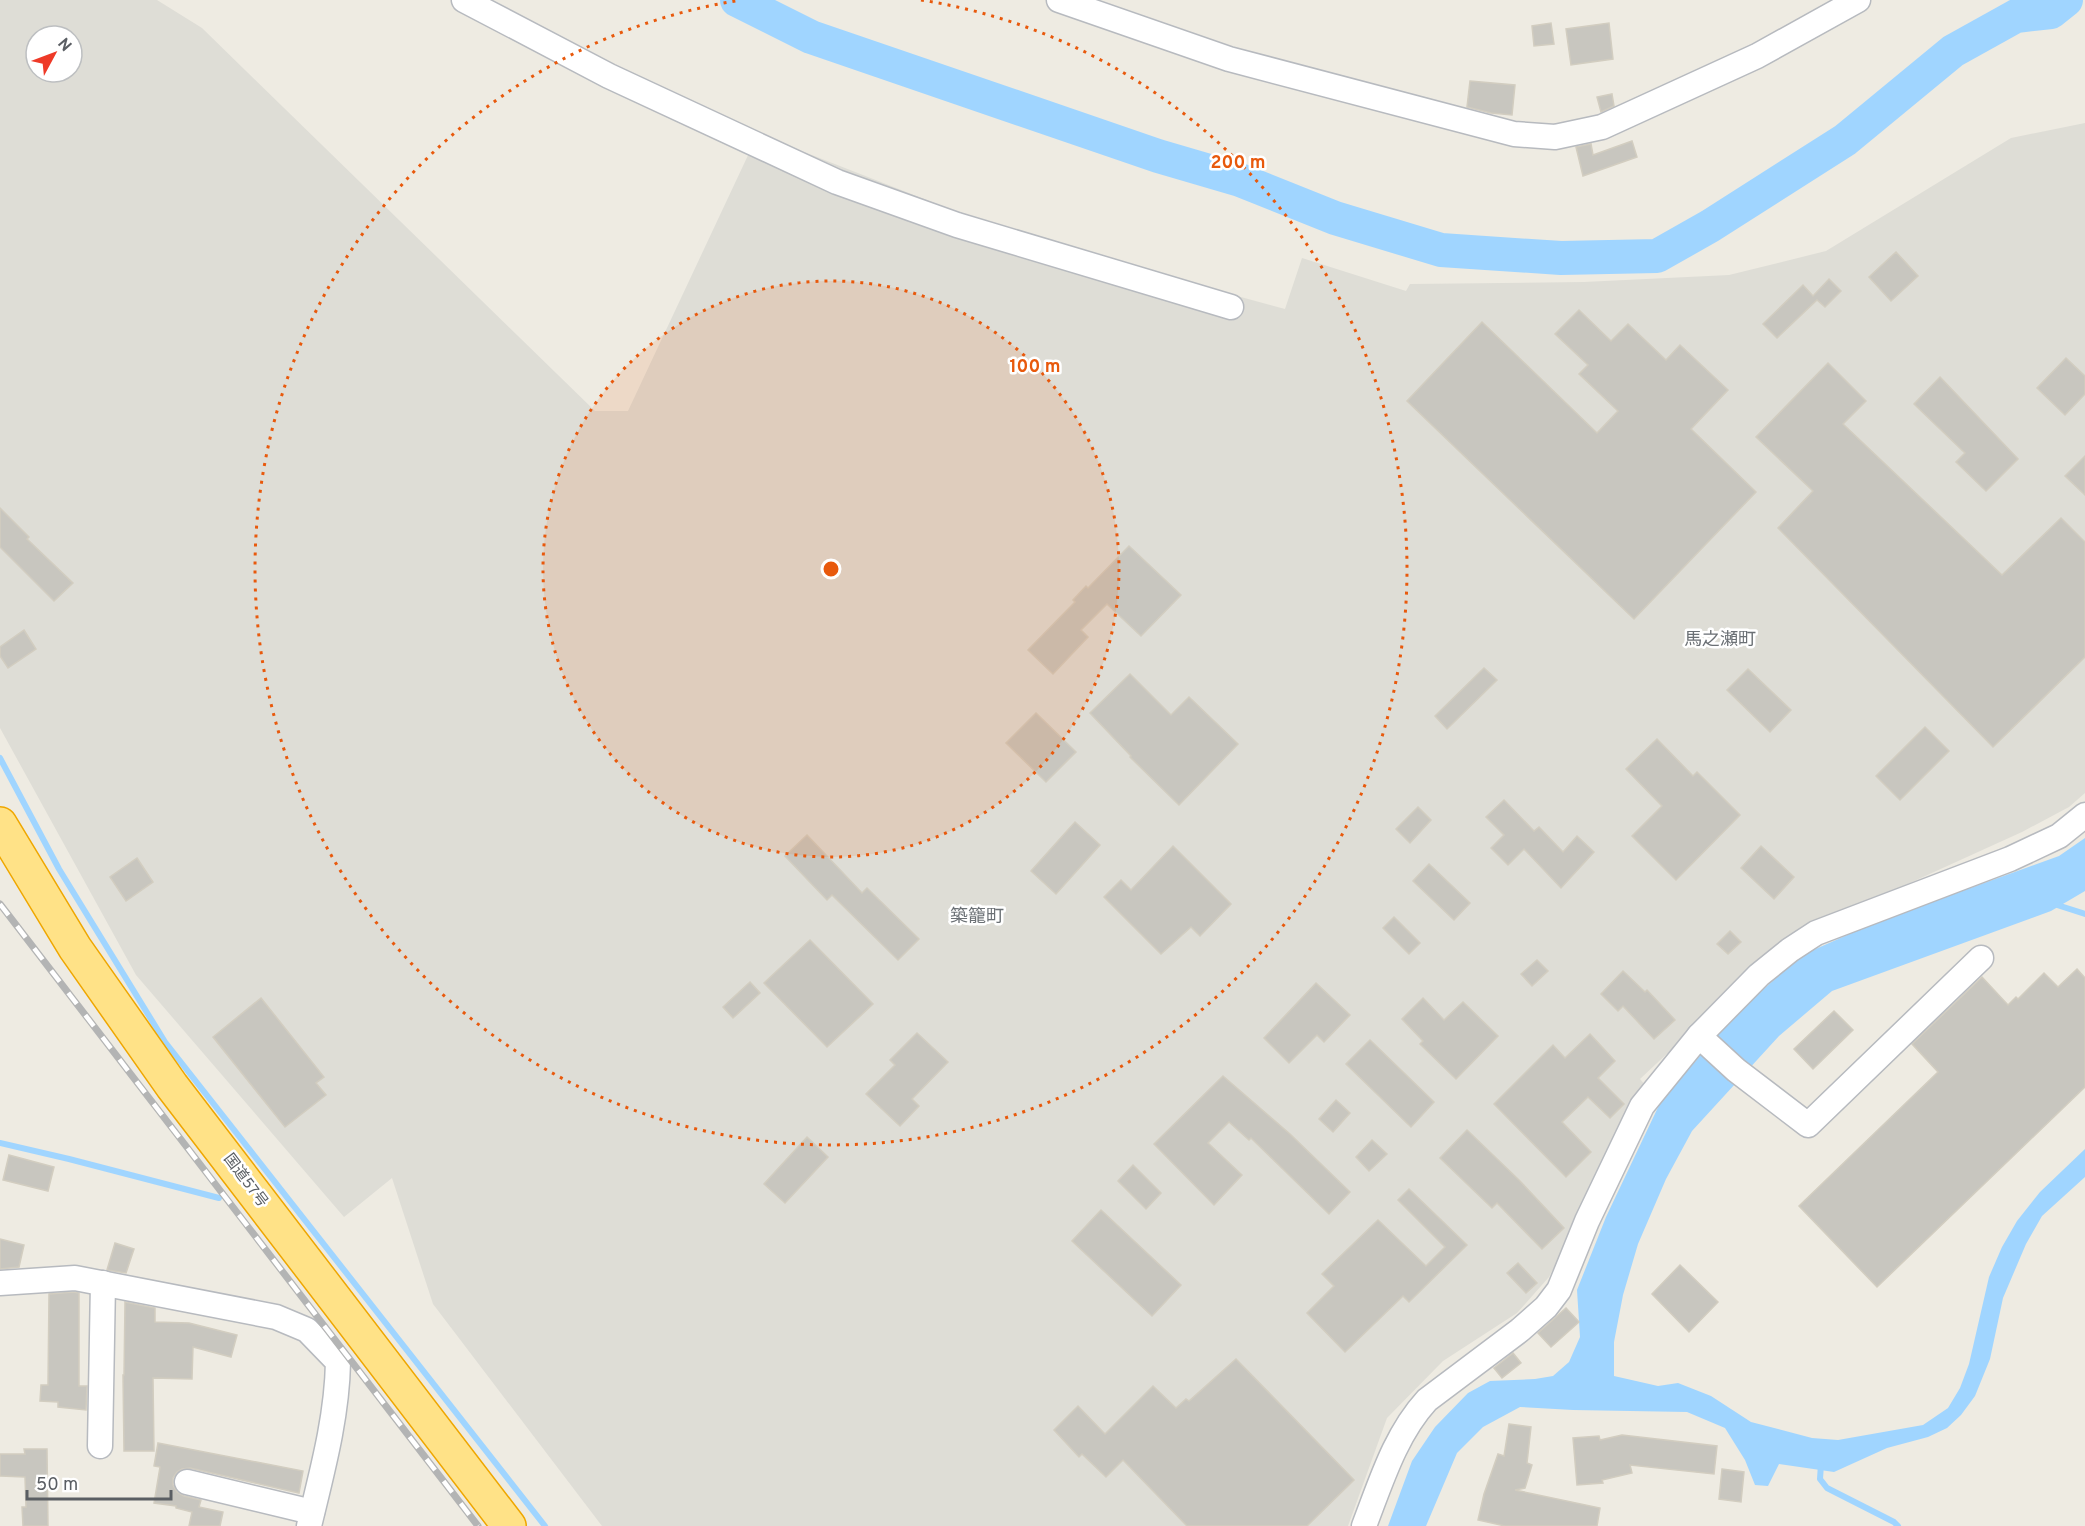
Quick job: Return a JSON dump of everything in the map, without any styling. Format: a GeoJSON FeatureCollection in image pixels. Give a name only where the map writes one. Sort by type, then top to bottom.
{"type":"FeatureCollection","features":[{"type":"Feature","properties":{"kind":"highway","name":"国道57号"},"geometry":{"type":"LineString","coordinates":[[0,824],[75,948],[172,1086],[509,1526]]}},
{"type":"Feature","properties":{"kind":"street"},"geometry":{"type":"LineString","coordinates":[[464,0],[609,76],[837,182],[957,225],[1231,307]]}},
{"type":"Feature","properties":{"kind":"street"},"geometry":{"type":"LineString","coordinates":[[1059,0],[1230,59],[1514,134],[1555,137],[1602,128],[1757,56],[1858,0]]}},
{"type":"Feature","properties":{"kind":"street"},"geometry":{"type":"LineString","coordinates":[[1364,1526],[1394,1450],[1416,1412],[1427,1400],[1520,1330],[1546,1307],[1559,1290],[1587,1221],[1642,1106],[1759,975],[1816,933],[2010,859],[2058,836],[2085,815]]}},
{"type":"Feature","properties":{"kind":"street"},"geometry":{"type":"LineString","coordinates":[[1702,1039],[1736,1070],[1808,1125],[1981,958]]}},
{"type":"Feature","properties":{"kind":"street"},"geometry":{"type":"LineString","coordinates":[[0,1283],[75,1278],[276,1317],[307,1330],[338,1362],[337,1396],[326,1455],[310,1519],[187,1482]]}},
{"type":"Feature","properties":{"kind":"street"},"geometry":{"type":"LineString","coordinates":[[100,1446],[103,1283]]}},
{"type":"Feature","properties":{"kind":"shaded area"},"geometry":{"type":"Polygon","coordinates":[[[0,0],[157,0],[202,28],[595,411],[628,411],[758,134],[1021,237],[1285,309],[1302,258],[1406,291],[1410,284],[1584,282],[1729,275],[1826,251],[2011,138],[2085,123],[2085,793],[2069,807],[2022,832],[1802,932],[1784,944],[1640,1079],[1646,1086],[1549,1277],[1517,1313],[1443,1361],[1387,1418],[1348,1526],[602,1526],[433,1304],[392,1178],[344,1217],[136,975],[0,728],[0,0]]]}},
{"type":"Feature","properties":{"kind":"water"},"geometry":{"type":"Polygon","coordinates":[[[2085,838],[2085,891],[2051,911],[1832,991],[1779,1036],[1692,1131],[1666,1179],[1638,1244],[1623,1295],[1614,1342],[1614,1376],[1658,1386],[1678,1383],[1711,1396],[1751,1422],[1812,1438],[1838,1440],[1923,1425],[1948,1408],[1960,1388],[1969,1364],[1989,1277],[2017,1221],[2040,1192],[2085,1149],[2085,1177],[2042,1216],[2026,1244],[2003,1298],[1990,1359],[1975,1396],[1961,1415],[1947,1428],[1928,1437],[1887,1448],[1834,1472],[1779,1464],[1768,1486],[1755,1485],[1745,1460],[1725,1428],[1687,1412],[1520,1407],[1483,1427],[1457,1453],[1426,1526],[1388,1526],[1412,1461],[1435,1427],[1468,1393],[1490,1381],[1553,1376],[1569,1362],[1580,1337],[1577,1290],[1606,1217],[1661,1101],[1739,1011],[1802,955],[1879,921],[2059,856],[2085,838]]]}},
{"type":"Feature","properties":{"kind":"building"},"geometry":{"type":"Polygon","coordinates":[[[1551,23],[1554,44],[1534,46],[1532,26],[1551,23]]]}},
{"type":"Feature","properties":{"kind":"building"},"geometry":{"type":"Polygon","coordinates":[[[1609,23],[1613,59],[1571,65],[1566,29],[1609,23]]]}},
{"type":"Feature","properties":{"kind":"building"},"geometry":{"type":"Polygon","coordinates":[[[1470,81],[1515,85],[1512,115],[1467,107],[1470,81]]]}},
{"type":"Feature","properties":{"kind":"building"},"geometry":{"type":"Polygon","coordinates":[[[1612,94],[1614,106],[1601,112],[1597,97],[1612,94]]]}},
{"type":"Feature","properties":{"kind":"building"},"geometry":{"type":"Polygon","coordinates":[[[1632,141],[1637,157],[1583,176],[1576,147],[1591,144],[1593,155],[1632,141]]]}},
{"type":"Feature","properties":{"kind":"building"},"geometry":{"type":"Polygon","coordinates":[[[1896,252],[1918,276],[1891,301],[1869,277],[1896,252]]]}},
{"type":"Feature","properties":{"kind":"building"},"geometry":{"type":"Polygon","coordinates":[[[1829,279],[1841,291],[1825,307],[1817,300],[1777,338],[1763,324],[1803,285],[1813,296],[1829,279]]]}},
{"type":"Feature","properties":{"kind":"building"},"geometry":{"type":"Polygon","coordinates":[[[1579,310],[1611,341],[1628,324],[1666,360],[1680,345],[1728,390],[1691,429],[1756,492],[1634,619],[1407,401],[1482,322],[1597,433],[1618,411],[1579,374],[1588,365],[1555,334],[1579,310]]]}},
{"type":"Feature","properties":{"kind":"building"},"geometry":{"type":"Polygon","coordinates":[[[2066,358],[2085,376],[2085,394],[2065,415],[2037,388],[2066,358]]]}},
{"type":"Feature","properties":{"kind":"building"},"geometry":{"type":"Polygon","coordinates":[[[1828,363],[1866,401],[1843,424],[2002,575],[2061,518],[2085,542],[2085,657],[1993,747],[1778,528],[1813,491],[1756,437],[1828,363]]]}},
{"type":"Feature","properties":{"kind":"building"},"geometry":{"type":"Polygon","coordinates":[[[1940,377],[2018,459],[1986,491],[1956,462],[1965,453],[1914,404],[1940,377]]]}},
{"type":"Feature","properties":{"kind":"building"},"geometry":{"type":"Polygon","coordinates":[[[2085,456],[2085,495],[2065,476],[2085,456]]]}},
{"type":"Feature","properties":{"kind":"building"},"geometry":{"type":"Polygon","coordinates":[[[0,508],[29,537],[27,539],[73,583],[54,601],[0,547],[0,508]]]}},
{"type":"Feature","properties":{"kind":"building"},"geometry":{"type":"Polygon","coordinates":[[[1129,546],[1181,595],[1141,636],[1107,604],[1081,630],[1088,637],[1053,674],[1028,650],[1075,602],[1073,600],[1086,586],[1088,588],[1129,546]]]}},
{"type":"Feature","properties":{"kind":"building"},"geometry":{"type":"Polygon","coordinates":[[[24,630],[36,649],[8,668],[0,656],[0,647],[24,630]]]}},
{"type":"Feature","properties":{"kind":"building"},"geometry":{"type":"Polygon","coordinates":[[[1484,668],[1497,680],[1447,729],[1435,716],[1484,668]]]}},
{"type":"Feature","properties":{"kind":"building"},"geometry":{"type":"Polygon","coordinates":[[[1748,669],[1791,710],[1770,732],[1727,690],[1748,669]]]}},
{"type":"Feature","properties":{"kind":"building"},"geometry":{"type":"Polygon","coordinates":[[[1130,674],[1171,715],[1189,697],[1238,744],[1179,805],[1130,757],[1090,713],[1130,674]]]}},
{"type":"Feature","properties":{"kind":"building"},"geometry":{"type":"Polygon","coordinates":[[[1036,713],[1076,752],[1046,782],[1006,743],[1036,713]]]}},
{"type":"Feature","properties":{"kind":"building"},"geometry":{"type":"Polygon","coordinates":[[[1925,727],[1949,751],[1900,800],[1876,776],[1925,727]]]}},
{"type":"Feature","properties":{"kind":"building"},"geometry":{"type":"Polygon","coordinates":[[[1657,739],[1693,776],[1697,772],[1740,815],[1676,880],[1632,836],[1662,806],[1626,769],[1657,739]]]}},
{"type":"Feature","properties":{"kind":"building"},"geometry":{"type":"Polygon","coordinates":[[[1504,800],[1534,831],[1539,827],[1563,852],[1577,836],[1594,852],[1561,888],[1524,849],[1508,865],[1491,848],[1504,835],[1486,817],[1504,800]]]}},
{"type":"Feature","properties":{"kind":"building"},"geometry":{"type":"Polygon","coordinates":[[[1418,807],[1431,820],[1410,843],[1396,829],[1418,807]]]}},
{"type":"Feature","properties":{"kind":"building"},"geometry":{"type":"Polygon","coordinates":[[[1075,822],[1100,845],[1056,894],[1031,871],[1075,822]]]}},
{"type":"Feature","properties":{"kind":"building"},"geometry":{"type":"Polygon","coordinates":[[[807,835],[862,893],[867,888],[919,939],[898,960],[832,895],[827,900],[785,856],[807,835]]]}},
{"type":"Feature","properties":{"kind":"building"},"geometry":{"type":"Polygon","coordinates":[[[1173,846],[1231,904],[1200,936],[1191,927],[1161,954],[1104,897],[1121,880],[1131,890],[1173,846]]]}},
{"type":"Feature","properties":{"kind":"building"},"geometry":{"type":"Polygon","coordinates":[[[1761,846],[1794,877],[1774,899],[1741,868],[1761,846]]]}},
{"type":"Feature","properties":{"kind":"building"},"geometry":{"type":"Polygon","coordinates":[[[137,858],[153,882],[126,901],[110,877],[137,858]]]}},
{"type":"Feature","properties":{"kind":"building"},"geometry":{"type":"Polygon","coordinates":[[[1429,864],[1470,903],[1454,920],[1413,881],[1429,864]]]}},
{"type":"Feature","properties":{"kind":"building"},"geometry":{"type":"Polygon","coordinates":[[[1394,917],[1420,943],[1409,954],[1383,928],[1394,917]]]}},
{"type":"Feature","properties":{"kind":"building"},"geometry":{"type":"Polygon","coordinates":[[[1730,931],[1741,942],[1728,954],[1717,944],[1730,931]]]}},
{"type":"Feature","properties":{"kind":"building"},"geometry":{"type":"Polygon","coordinates":[[[810,940],[873,1004],[827,1047],[764,983],[810,940]]]}},
{"type":"Feature","properties":{"kind":"building"},"geometry":{"type":"Polygon","coordinates":[[[1537,960],[1548,971],[1532,986],[1521,974],[1537,960]]]}},
{"type":"Feature","properties":{"kind":"building"},"geometry":{"type":"Polygon","coordinates":[[[2077,969],[2085,978],[2085,1087],[1877,1287],[1799,1206],[1938,1072],[1912,1044],[1982,977],[2008,1005],[2016,997],[2018,999],[2044,973],[2058,987],[2077,969]]]}},
{"type":"Feature","properties":{"kind":"building"},"geometry":{"type":"Polygon","coordinates":[[[1623,971],[1645,992],[1647,990],[1675,1020],[1654,1039],[1623,1006],[1618,1011],[1601,994],[1623,971]]]}},
{"type":"Feature","properties":{"kind":"building"},"geometry":{"type":"Polygon","coordinates":[[[750,982],[760,993],[733,1018],[723,1007],[750,982]]]}},
{"type":"Feature","properties":{"kind":"building"},"geometry":{"type":"Polygon","coordinates":[[[1316,983],[1350,1015],[1324,1042],[1317,1035],[1289,1063],[1264,1038],[1316,983]]]}},
{"type":"Feature","properties":{"kind":"building"},"geometry":{"type":"Polygon","coordinates":[[[261,998],[324,1077],[316,1083],[326,1095],[285,1127],[213,1037],[261,998]]]}},
{"type":"Feature","properties":{"kind":"building"},"geometry":{"type":"Polygon","coordinates":[[[1423,998],[1444,1020],[1463,1002],[1498,1036],[1456,1079],[1420,1044],[1423,1041],[1402,1019],[1423,998]]]}},
{"type":"Feature","properties":{"kind":"building"},"geometry":{"type":"Polygon","coordinates":[[[1834,1011],[1853,1030],[1813,1069],[1794,1049],[1834,1011]]]}},
{"type":"Feature","properties":{"kind":"building"},"geometry":{"type":"Polygon","coordinates":[[[917,1033],[948,1062],[912,1099],[919,1106],[900,1126],[866,1094],[895,1065],[890,1060],[917,1033]]]}},
{"type":"Feature","properties":{"kind":"building"},"geometry":{"type":"Polygon","coordinates":[[[1590,1034],[1615,1061],[1598,1078],[1624,1104],[1610,1118],[1588,1097],[1562,1122],[1591,1152],[1566,1177],[1494,1104],[1553,1045],[1565,1058],[1590,1034]]]}},
{"type":"Feature","properties":{"kind":"building"},"geometry":{"type":"Polygon","coordinates":[[[1370,1040],[1434,1102],[1411,1127],[1346,1064],[1370,1040]]]}},
{"type":"Feature","properties":{"kind":"building"},"geometry":{"type":"Polygon","coordinates":[[[1223,1076],[1290,1134],[1350,1192],[1329,1214],[1251,1138],[1249,1140],[1229,1122],[1208,1143],[1242,1175],[1214,1205],[1154,1144],[1223,1076]]]}},
{"type":"Feature","properties":{"kind":"building"},"geometry":{"type":"Polygon","coordinates":[[[1336,1100],[1350,1113],[1333,1132],[1319,1119],[1336,1100]]]}},
{"type":"Feature","properties":{"kind":"building"},"geometry":{"type":"Polygon","coordinates":[[[1467,1130],[1564,1228],[1542,1249],[1497,1203],[1492,1208],[1440,1158],[1467,1130]]]}},
{"type":"Feature","properties":{"kind":"building"},"geometry":{"type":"Polygon","coordinates":[[[807,1137],[828,1157],[785,1203],[764,1184],[807,1137]]]}},
{"type":"Feature","properties":{"kind":"building"},"geometry":{"type":"Polygon","coordinates":[[[1372,1140],[1387,1154],[1369,1171],[1356,1157],[1372,1140]]]}},
{"type":"Feature","properties":{"kind":"building"},"geometry":{"type":"Polygon","coordinates":[[[9,1155],[54,1167],[48,1191],[3,1180],[9,1155]]]}},
{"type":"Feature","properties":{"kind":"building"},"geometry":{"type":"Polygon","coordinates":[[[1133,1165],[1161,1193],[1146,1209],[1118,1181],[1133,1165]]]}},
{"type":"Feature","properties":{"kind":"building"},"geometry":{"type":"Polygon","coordinates":[[[1409,1189],[1467,1245],[1409,1302],[1403,1296],[1345,1352],[1307,1313],[1334,1286],[1322,1274],[1378,1220],[1426,1266],[1445,1247],[1398,1200],[1409,1189]]]}},
{"type":"Feature","properties":{"kind":"building"},"geometry":{"type":"Polygon","coordinates":[[[1101,1210],[1181,1285],[1152,1316],[1072,1241],[1101,1210]]]}},
{"type":"Feature","properties":{"kind":"building"},"geometry":{"type":"Polygon","coordinates":[[[0,1239],[24,1245],[19,1267],[0,1269],[0,1239]]]}},
{"type":"Feature","properties":{"kind":"building"},"geometry":{"type":"Polygon","coordinates":[[[115,1243],[134,1249],[126,1273],[107,1270],[115,1243]]]}},
{"type":"Feature","properties":{"kind":"building"},"geometry":{"type":"Polygon","coordinates":[[[1518,1263],[1537,1283],[1526,1293],[1507,1273],[1518,1263]]]}},
{"type":"Feature","properties":{"kind":"building"},"geometry":{"type":"Polygon","coordinates":[[[1680,1265],[1718,1302],[1689,1332],[1652,1294],[1680,1265]]]}},
{"type":"Feature","properties":{"kind":"building"},"geometry":{"type":"Polygon","coordinates":[[[79,1293],[79,1386],[87,1386],[86,1410],[58,1407],[58,1402],[40,1401],[41,1385],[48,1385],[49,1294],[79,1293]]]}},
{"type":"Feature","properties":{"kind":"building"},"geometry":{"type":"Polygon","coordinates":[[[125,1302],[155,1308],[155,1322],[189,1323],[237,1335],[231,1357],[193,1347],[192,1379],[153,1378],[154,1451],[124,1451],[125,1302]]]}},
{"type":"Feature","properties":{"kind":"building"},"geometry":{"type":"Polygon","coordinates":[[[1566,1308],[1579,1322],[1551,1347],[1538,1333],[1566,1308]]]}},
{"type":"Feature","properties":{"kind":"building"},"geometry":{"type":"Polygon","coordinates":[[[1513,1353],[1521,1363],[1502,1378],[1494,1368],[1513,1353]]]}},
{"type":"Feature","properties":{"kind":"building"},"geometry":{"type":"Polygon","coordinates":[[[1236,1359],[1354,1480],[1307,1526],[1187,1526],[1123,1460],[1106,1477],[1082,1454],[1079,1457],[1054,1430],[1078,1406],[1105,1434],[1153,1386],[1176,1408],[1186,1399],[1189,1401],[1236,1359]]]}},
{"type":"Feature","properties":{"kind":"building"},"geometry":{"type":"Polygon","coordinates":[[[1509,1424],[1531,1427],[1527,1463],[1532,1465],[1525,1488],[1515,1490],[1600,1508],[1597,1526],[1505,1526],[1478,1520],[1498,1454],[1504,1456],[1509,1424]]]}},
{"type":"Feature","properties":{"kind":"building"},"geometry":{"type":"Polygon","coordinates":[[[1622,1435],[1717,1446],[1714,1474],[1630,1465],[1632,1473],[1602,1480],[1603,1483],[1577,1485],[1573,1438],[1599,1436],[1600,1440],[1622,1435]]]}},
{"type":"Feature","properties":{"kind":"building"},"geometry":{"type":"Polygon","coordinates":[[[158,1443],[303,1471],[299,1493],[190,1468],[182,1469],[173,1478],[173,1485],[177,1492],[201,1500],[199,1507],[223,1512],[220,1526],[189,1526],[192,1512],[176,1508],[176,1506],[154,1503],[160,1467],[154,1466],[158,1443]]]}},
{"type":"Feature","properties":{"kind":"building"},"geometry":{"type":"Polygon","coordinates":[[[24,1449],[47,1449],[48,1526],[23,1526],[22,1507],[26,1507],[25,1477],[0,1476],[0,1454],[25,1454],[24,1449]]]}},
{"type":"Feature","properties":{"kind":"building"},"geometry":{"type":"Polygon","coordinates":[[[1722,1469],[1744,1472],[1741,1502],[1719,1499],[1722,1469]]]}},
{"type":"Feature","properties":{"kind":"waterway"},"geometry":{"type":"LineString","coordinates":[[737,0],[811,37],[1158,156],[1240,180],[1335,218],[1441,250],[1561,258],[1657,256],[1710,226],[1845,140],[1953,51],[2016,16],[2051,12],[2066,0]]}},
{"type":"Feature","properties":{"kind":"waterway"},"geometry":{"type":"LineString","coordinates":[[0,758],[59,869],[165,1042],[545,1526]]}},
{"type":"Feature","properties":{"kind":"waterway"},"geometry":{"type":"LineString","coordinates":[[2054,904],[2085,914]]}},
{"type":"Feature","properties":{"kind":"waterway"},"geometry":{"type":"LineString","coordinates":[[0,1143],[219,1198]]}},
{"type":"Feature","properties":{"kind":"waterway"},"geometry":{"type":"LineString","coordinates":[[1821,1464],[1820,1479],[1827,1488],[1898,1526]]}},
{"type":"Feature","properties":{"kind":"railway"},"geometry":{"type":"LineString","coordinates":[[0,904],[478,1526]]}},
{"type":"Feature","properties":{"kind":"district","name":"馬之瀬町"},"geometry":{"type":"Point","coordinates":[1720,640]}},
{"type":"Feature","properties":{"kind":"district","name":"築籠町"},"geometry":{"type":"Point","coordinates":[977,917]}}]}
